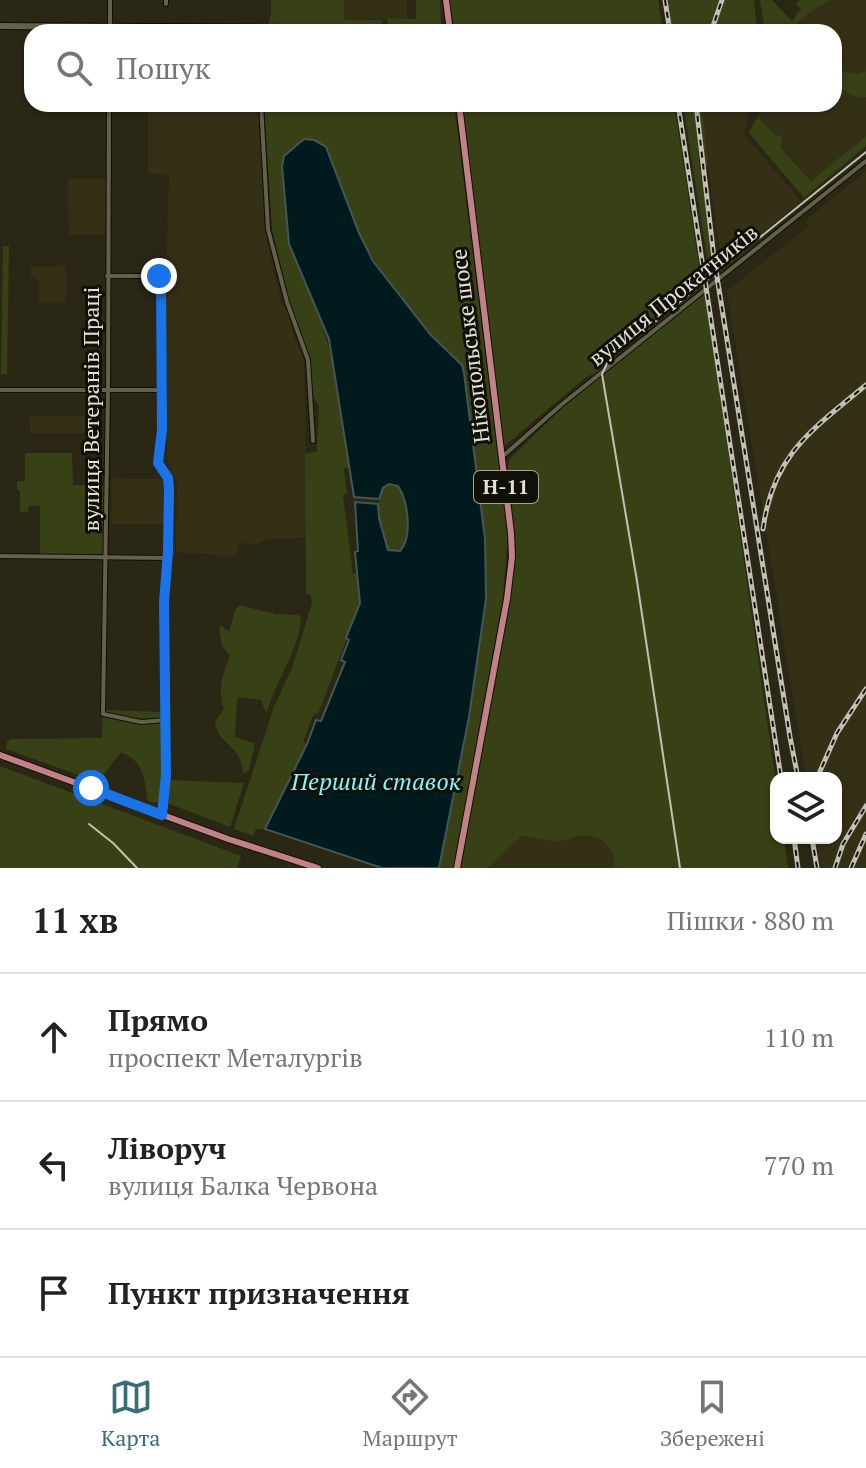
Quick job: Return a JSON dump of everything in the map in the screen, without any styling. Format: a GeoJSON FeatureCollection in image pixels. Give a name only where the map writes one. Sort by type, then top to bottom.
{"type":"FeatureCollection","features":[{"type":"Feature","properties":{"kind":"main road"},"geometry":{"type":"LineString","coordinates":[[446,0],[449,24]]}},
{"type":"Feature","properties":{"kind":"main road","name":"Нікопольське шосе"},"geometry":{"type":"LineString","coordinates":[[457,868],[510,571],[511,533],[460,112]]}},
{"type":"Feature","properties":{"kind":"main road"},"geometry":{"type":"LineString","coordinates":[[0,755],[318,868]]}},
{"type":"Feature","properties":{"kind":"street"},"geometry":{"type":"LineString","coordinates":[[110,0],[110,24]]}},
{"type":"Feature","properties":{"kind":"street"},"geometry":{"type":"LineString","coordinates":[[0,26],[24,27]]}},
{"type":"Feature","properties":{"kind":"street","name":"вулиця Ветеранів Праці"},"geometry":{"type":"LineString","coordinates":[[109,112],[103,714],[141,722],[167,720]]}},
{"type":"Feature","properties":{"kind":"street"},"geometry":{"type":"LineString","coordinates":[[261,112],[268,229],[287,302],[308,360],[313,441]]}},
{"type":"Feature","properties":{"kind":"street","name":"вулиця Прокатників"},"geometry":{"type":"LineString","coordinates":[[502,457],[561,405],[866,161]]}},
{"type":"Feature","properties":{"kind":"street"},"geometry":{"type":"LineString","coordinates":[[107,276],[161,278],[162,430],[158,463],[168,478],[169,489],[164,602],[166,775],[162,815]]}},
{"type":"Feature","properties":{"kind":"street"},"geometry":{"type":"LineString","coordinates":[[0,390],[162,390]]}},
{"type":"Feature","properties":{"kind":"street"},"geometry":{"type":"LineString","coordinates":[[0,556],[166,558]]}},
{"type":"Feature","properties":{"kind":"shaded area"},"geometry":{"type":"Polygon","coordinates":[[[331,0],[407,0],[407,19],[331,20],[331,0]]]}},
{"type":"Feature","properties":{"kind":"shaded area"},"geometry":{"type":"Polygon","coordinates":[[[830,0],[866,0],[866,71],[858,74],[842,71],[842,24],[797,24],[830,0]]]}},
{"type":"Feature","properties":{"kind":"shaded area"},"geometry":{"type":"Polygon","coordinates":[[[842,90],[858,98],[866,97],[866,136],[811,181],[781,147],[781,136],[757,117],[758,112],[842,112],[842,90]]]}},
{"type":"Feature","properties":{"kind":"shaded area"},"geometry":{"type":"Polygon","coordinates":[[[148,112],[258,112],[265,230],[281,304],[287,310],[304,360],[308,538],[239,543],[236,557],[176,552],[177,484],[167,458],[169,175],[148,173],[148,112]]]}},
{"type":"Feature","properties":{"kind":"shaded area"},"geometry":{"type":"Polygon","coordinates":[[[703,112],[750,112],[744,134],[801,201],[722,266],[703,112]]]}},
{"type":"Feature","properties":{"kind":"shaded area"},"geometry":{"type":"Polygon","coordinates":[[[866,171],[866,868],[821,868],[817,844],[842,844],[842,772],[805,772],[727,291],[808,227],[805,221],[866,171]]]}},
{"type":"Feature","properties":{"kind":"shaded area"},"geometry":{"type":"Polygon","coordinates":[[[68,179],[108,179],[107,235],[69,235],[68,179]]]}},
{"type":"Feature","properties":{"kind":"shaded area"},"geometry":{"type":"Polygon","coordinates":[[[66,266],[66,302],[39,302],[38,277],[31,277],[31,267],[66,266]]]}},
{"type":"Feature","properties":{"kind":"shaded area"},"geometry":{"type":"Polygon","coordinates":[[[29,416],[86,416],[85,433],[30,433],[29,416]]]}},
{"type":"Feature","properties":{"kind":"shaded area"},"geometry":{"type":"Polygon","coordinates":[[[112,478],[164,479],[165,524],[111,524],[112,478]]]}},
{"type":"Feature","properties":{"kind":"shaded area"},"geometry":{"type":"Polygon","coordinates":[[[522,836],[561,841],[578,836],[598,836],[609,845],[615,868],[487,868],[522,836]]]}},
{"type":"Feature","properties":{"kind":"green space"},"geometry":{"type":"Polygon","coordinates":[[[271,0],[344,0],[344,20],[383,20],[381,24],[268,24],[271,0]]]}},
{"type":"Feature","properties":{"kind":"green space"},"geometry":{"type":"Polygon","coordinates":[[[416,0],[440,0],[441,24],[388,24],[387,19],[416,19],[416,0]]]}},
{"type":"Feature","properties":{"kind":"green space"},"geometry":{"type":"Polygon","coordinates":[[[449,0],[658,0],[662,24],[452,24],[449,0]]]}},
{"type":"Feature","properties":{"kind":"green space"},"geometry":{"type":"Polygon","coordinates":[[[667,0],[754,0],[756,24],[671,24],[667,0]]]}},
{"type":"Feature","properties":{"kind":"green space"},"geometry":{"type":"Polygon","coordinates":[[[760,0],[772,0],[792,21],[801,9],[796,4],[800,0],[830,0],[797,24],[764,24],[760,0]]]}},
{"type":"Feature","properties":{"kind":"green space"},"geometry":{"type":"Polygon","coordinates":[[[842,71],[858,74],[866,71],[866,97],[858,98],[842,90],[842,71]]]}},
{"type":"Feature","properties":{"kind":"green space"},"geometry":{"type":"Polygon","coordinates":[[[265,112],[455,112],[508,534],[503,598],[454,868],[439,868],[469,717],[486,599],[485,539],[464,373],[449,350],[399,296],[359,233],[300,272],[328,343],[338,391],[350,467],[344,468],[347,494],[343,495],[353,574],[358,573],[360,603],[318,714],[314,713],[303,742],[307,744],[265,829],[256,829],[253,836],[234,829],[312,603],[311,596],[306,593],[305,454],[317,451],[319,405],[312,397],[310,360],[289,301],[272,229],[265,112]]]}},
{"type":"Feature","properties":{"kind":"green space"},"geometry":{"type":"Polygon","coordinates":[[[463,112],[675,112],[702,284],[607,358],[600,371],[586,377],[504,446],[463,112]]]}},
{"type":"Feature","properties":{"kind":"green space"},"geometry":{"type":"Polygon","coordinates":[[[684,112],[703,112],[708,167],[702,165],[698,152],[715,273],[710,277],[684,112]]]}},
{"type":"Feature","properties":{"kind":"green space"},"geometry":{"type":"Polygon","coordinates":[[[757,117],[781,136],[781,148],[811,181],[866,136],[866,146],[804,198],[749,133],[757,117]]]}},
{"type":"Feature","properties":{"kind":"green space"},"geometry":{"type":"Polygon","coordinates":[[[3,246],[9,246],[7,374],[1,374],[3,246]]]}},
{"type":"Feature","properties":{"kind":"green space"},"geometry":{"type":"Polygon","coordinates":[[[705,292],[774,772],[770,772],[770,844],[785,844],[788,868],[615,868],[609,847],[600,839],[579,836],[555,841],[522,836],[487,868],[461,868],[514,557],[507,476],[509,460],[563,407],[705,292]]]}},
{"type":"Feature","properties":{"kind":"green space"},"geometry":{"type":"Polygon","coordinates":[[[25,453],[72,453],[73,485],[107,485],[106,557],[40,556],[40,506],[29,506],[28,512],[20,512],[17,481],[25,481],[25,453]]]}},
{"type":"Feature","properties":{"kind":"green space"},"geometry":{"type":"Polygon","coordinates":[[[394,483],[406,504],[407,531],[404,547],[394,552],[387,550],[379,504],[383,488],[394,483]]]}},
{"type":"Feature","properties":{"kind":"green space"},"geometry":{"type":"Polygon","coordinates":[[[239,605],[276,614],[299,615],[301,619],[294,648],[266,713],[261,700],[239,697],[237,700],[235,737],[254,743],[249,770],[245,773],[238,755],[220,736],[215,722],[224,709],[221,689],[230,656],[222,646],[219,627],[229,632],[239,605]]]}},
{"type":"Feature","properties":{"kind":"green space"},"geometry":{"type":"Polygon","coordinates":[[[103,710],[165,712],[165,803],[148,802],[139,766],[121,752],[98,782],[6,749],[7,742],[12,739],[102,738],[103,710]]]}},
{"type":"Feature","properties":{"kind":"green space"},"geometry":{"type":"Polygon","coordinates":[[[0,766],[241,856],[237,868],[0,868],[0,766]]]}},
{"type":"Feature","properties":{"kind":"green space"},"geometry":{"type":"Polygon","coordinates":[[[168,780],[244,783],[230,827],[167,803],[168,780]]]}},
{"type":"Feature","properties":{"kind":"water","name":"Перший ставок"},"geometry":{"type":"Polygon","coordinates":[[[304,139],[314,140],[326,147],[373,261],[430,334],[462,365],[464,373],[485,539],[486,599],[469,717],[439,868],[382,868],[265,829],[316,720],[321,721],[345,662],[341,660],[349,640],[346,638],[360,603],[355,552],[358,551],[355,502],[378,504],[388,550],[400,551],[408,528],[406,509],[398,486],[389,484],[383,488],[379,499],[354,497],[329,339],[289,244],[282,166],[284,156],[304,139]]]}},
{"type":"Feature","properties":{"kind":"tram line"},"geometry":{"type":"LineString","coordinates":[[680,868],[602,374],[609,359],[866,152]]}},
{"type":"Feature","properties":{"kind":"tram line"},"geometry":{"type":"LineString","coordinates":[[89,824],[137,868]]}},
{"type":"Feature","properties":{"kind":"railway"},"geometry":{"type":"LineString","coordinates":[[665,0],[669,24]]}},
{"type":"Feature","properties":{"kind":"railway"},"geometry":{"type":"LineString","coordinates":[[714,24],[722,0]]}},
{"type":"Feature","properties":{"kind":"railway"},"geometry":{"type":"LineString","coordinates":[[679,112],[780,772]]}},
{"type":"Feature","properties":{"kind":"railway"},"geometry":{"type":"LineString","coordinates":[[697,112],[714,258],[797,772]]}},
{"type":"Feature","properties":{"kind":"railway"},"geometry":{"type":"LineString","coordinates":[[763,529],[768,503],[786,462],[812,431],[866,385]]}},
{"type":"Feature","properties":{"kind":"railway"},"geometry":{"type":"LineString","coordinates":[[820,772],[837,733],[866,689]]}},
{"type":"Feature","properties":{"kind":"railway"},"geometry":{"type":"LineString","coordinates":[[835,868],[843,844],[866,806]]}},
{"type":"Feature","properties":{"kind":"railway"},"geometry":{"type":"LineString","coordinates":[[851,868],[866,834]]}},
{"type":"Feature","properties":{"kind":"railway"},"geometry":{"type":"LineString","coordinates":[[795,844],[798,868]]}},
{"type":"Feature","properties":{"kind":"railway"},"geometry":{"type":"LineString","coordinates":[[813,844],[817,868]]}},
{"type":"Feature","properties":{"kind":"route"},"geometry":{"type":"LineString","coordinates":[[91,788],[162,815],[167,720],[164,706],[164,602],[170,524],[168,478],[158,463],[162,430],[159,276]]}}]}
